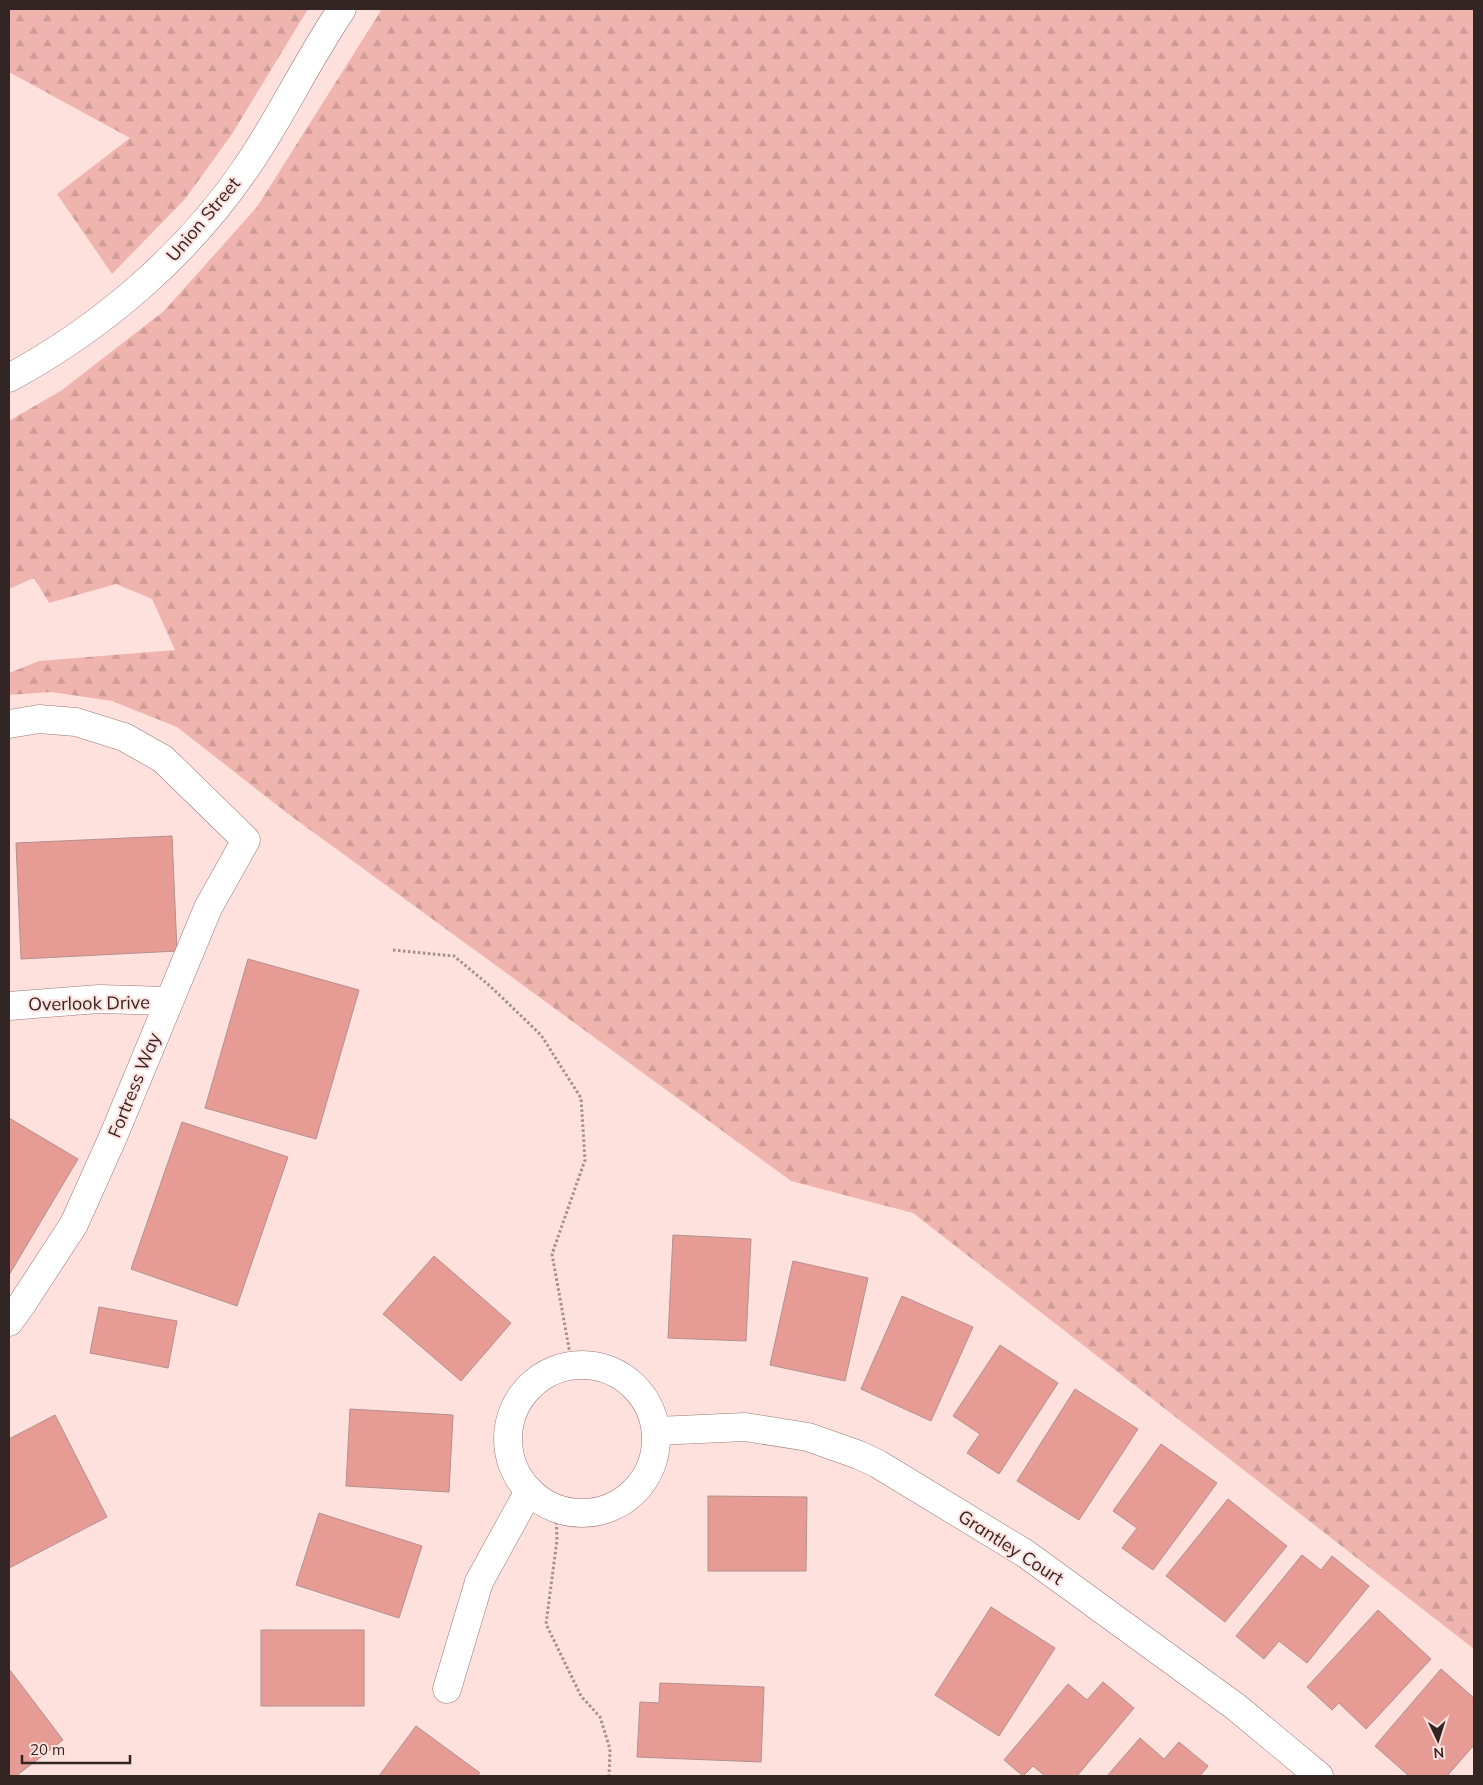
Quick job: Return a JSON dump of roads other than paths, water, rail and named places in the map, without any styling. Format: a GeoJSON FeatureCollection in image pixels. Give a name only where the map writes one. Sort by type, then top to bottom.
{"type":"FeatureCollection","features":[{"type":"Feature","properties":{"kind":"street","name":"Union Street"},"geometry":{"type":"LineString","coordinates":[[9,378],[102,319],[160,269],[202,225],[248,165],[342,9]]}},
{"type":"Feature","properties":{"kind":"street","name":"Fortress Way"},"geometry":{"type":"LineString","coordinates":[[9,724],[39,719],[76,722],[124,737],[162,759],[246,840],[208,908],[113,1136],[74,1224],[9,1322]]}},
{"type":"Feature","properties":{"kind":"street","name":"Overlook Drive"},"geometry":{"type":"LineString","coordinates":[[9,1006],[99,999],[169,1001]]}},
{"type":"Feature","properties":{"kind":"street"},"geometry":{"type":"LineString","coordinates":[[572,1365],[596,1365],[618,1373],[637,1388],[651,1408],[657,1431],[655,1456],[646,1479],[628,1498],[606,1510],[582,1514],[556,1509],[529,1492],[515,1472],[508,1450],[508,1426],[516,1404],[530,1386],[549,1372],[572,1365]]}},
{"type":"Feature","properties":{"kind":"street","name":"Grantley Court"},"geometry":{"type":"LineString","coordinates":[[657,1431],[745,1427],[808,1437],[859,1455],[878,1464],[1026,1554],[1236,1707],[1319,1776]]}},
{"type":"Feature","properties":{"kind":"street"},"geometry":{"type":"LineString","coordinates":[[446,1689],[479,1582],[529,1492]]}}]}
